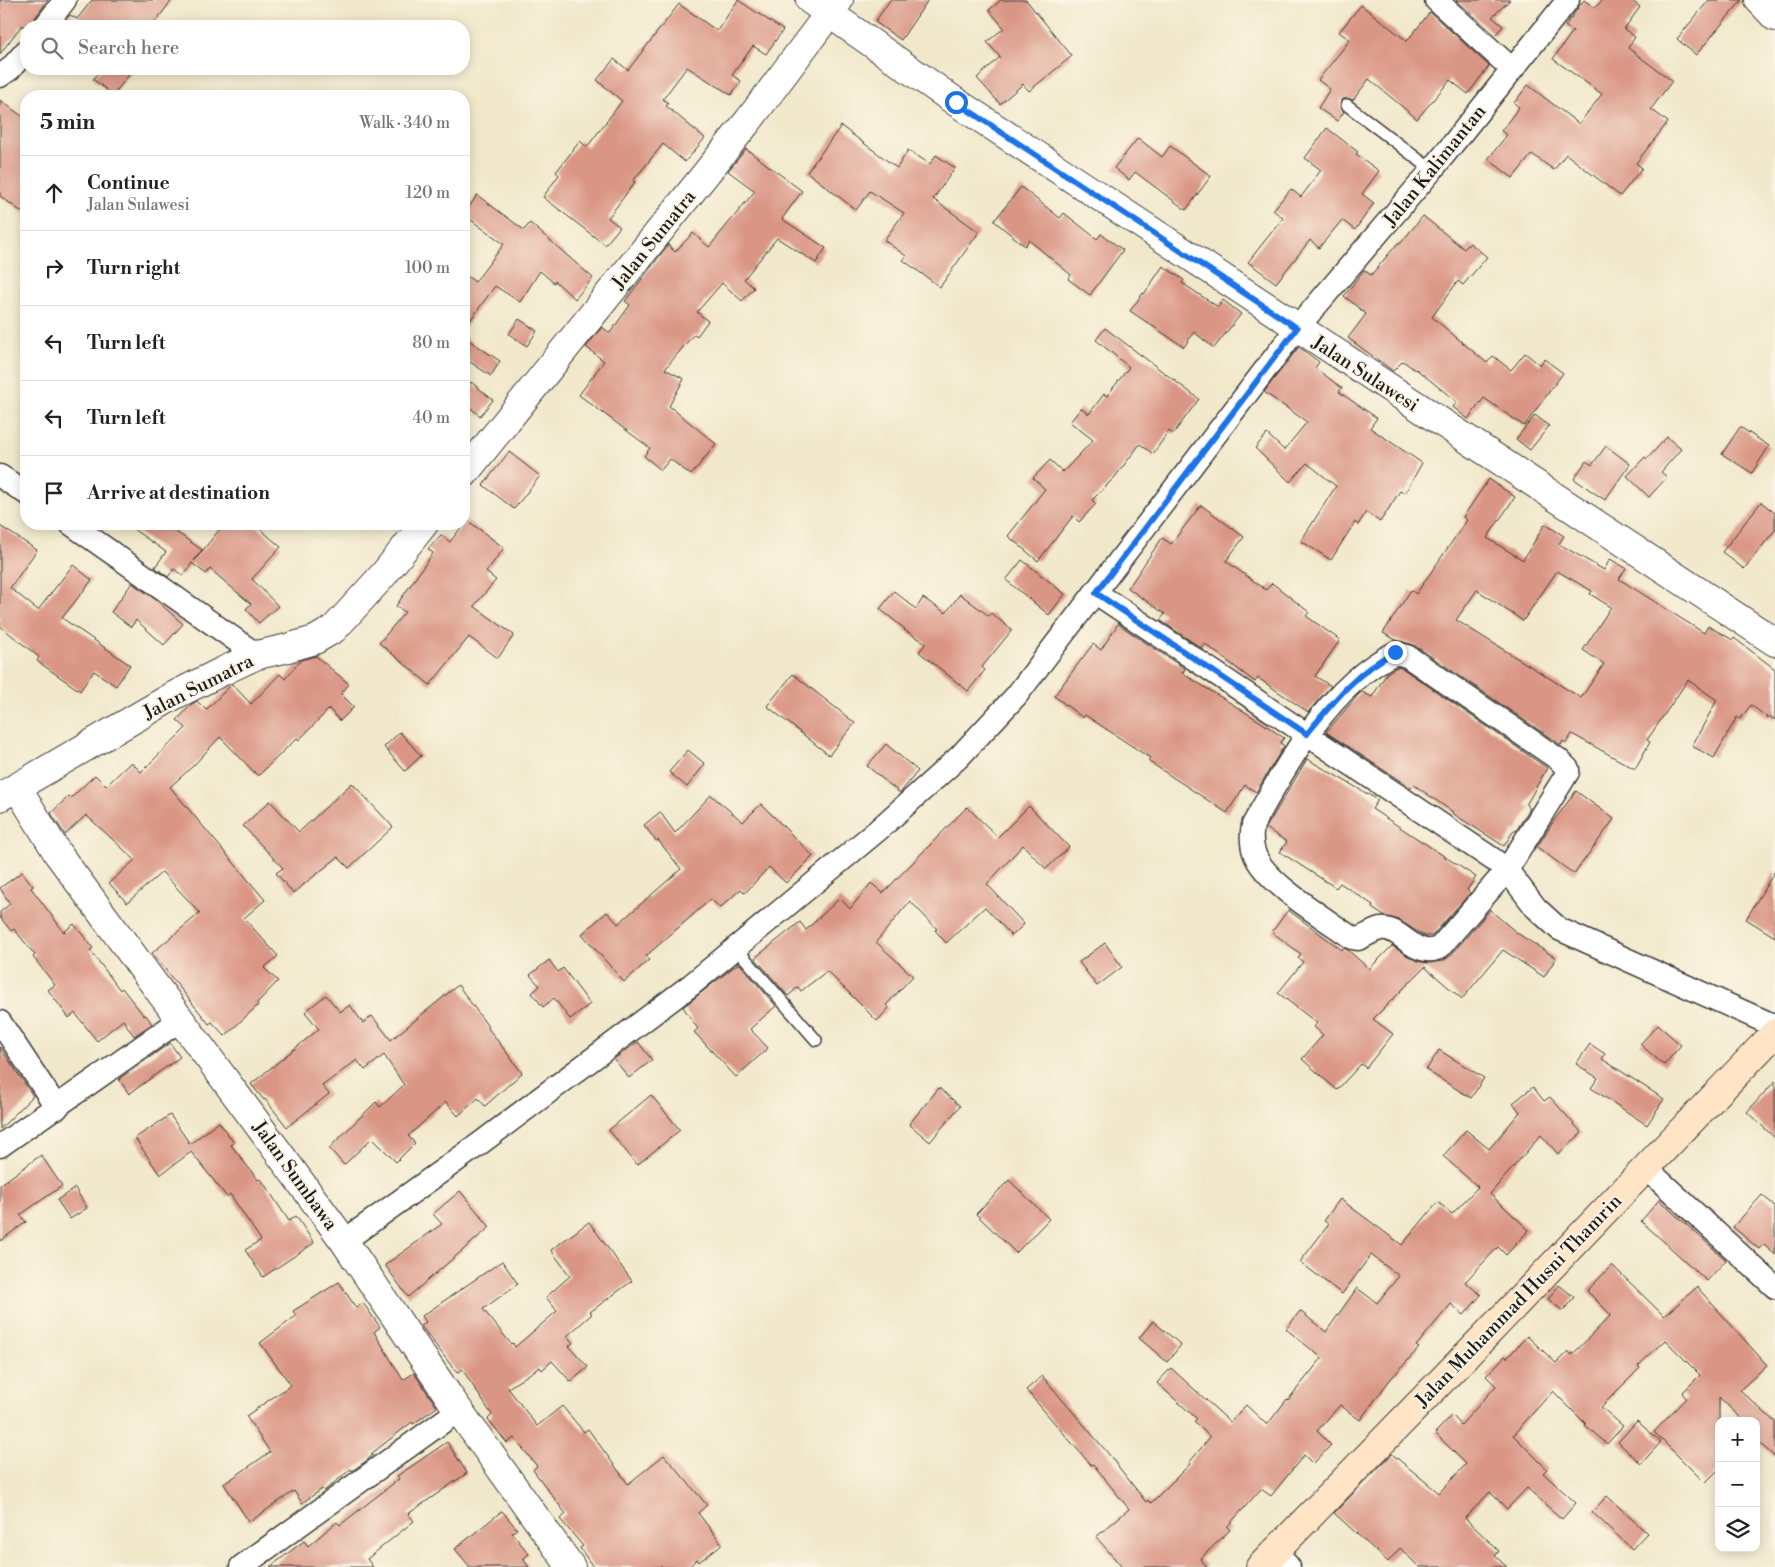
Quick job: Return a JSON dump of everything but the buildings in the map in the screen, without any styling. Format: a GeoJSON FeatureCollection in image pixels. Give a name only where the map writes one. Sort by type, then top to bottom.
{"type":"FeatureCollection","features":[{"type":"Feature","properties":{"kind":"main road","name":"Jalan Muhammad Husni Thamrin"},"geometry":{"type":"LineString","coordinates":[[1274,1562],[1775,1033]]}},
{"type":"Feature","properties":{"kind":"street"},"geometry":{"type":"LineString","coordinates":[[50,20],[65,0]]}},
{"type":"Feature","properties":{"kind":"street"},"geometry":{"type":"LineString","coordinates":[[1436,0],[1512,69]]}},
{"type":"Feature","properties":{"kind":"street","name":"Jalan Kalimantan"},"geometry":{"type":"LineString","coordinates":[[344,1241],[478,1145],[691,985],[878,830],[959,757],[1016,696],[1297,328],[1432,170],[1568,0]]}},
{"type":"Feature","properties":{"kind":"street"},"geometry":{"type":"LineString","coordinates":[[1759,0],[1775,16]]}},
{"type":"Feature","properties":{"kind":"street","name":"Jalan Sulawesi"},"geometry":{"type":"LineString","coordinates":[[826,5],[956,102],[1775,642]]}},
{"type":"Feature","properties":{"kind":"street","name":"Jalan Sumatra"},"geometry":{"type":"LineString","coordinates":[[470,467],[750,120],[826,5]]}},
{"type":"Feature","properties":{"kind":"street"},"geometry":{"type":"LineString","coordinates":[[0,76],[10,69],[20,58]]}},
{"type":"Feature","properties":{"kind":"street"},"geometry":{"type":"LineString","coordinates":[[0,476],[20,489]]}},
{"type":"Feature","properties":{"kind":"street"},"geometry":{"type":"LineString","coordinates":[[80,530],[257,655]]}},
{"type":"Feature","properties":{"kind":"street","name":"Jalan Sumatra"},"geometry":{"type":"LineString","coordinates":[[8,792],[176,695],[257,655],[315,640],[334,629],[384,574],[419,530]]}},
{"type":"Feature","properties":{"kind":"street"},"geometry":{"type":"LineString","coordinates":[[1096,593],[1494,860],[1507,870],[1536,908],[1559,928],[1775,1026]]}},
{"type":"Feature","properties":{"kind":"street"},"geometry":{"type":"LineString","coordinates":[[1395,652],[1408,656],[1558,759],[1568,769],[1568,772],[1507,870],[1439,948],[1432,950],[1421,949],[1389,930],[1380,929],[1358,939],[1352,938],[1267,875],[1259,865],[1254,854],[1251,839],[1253,825],[1307,734],[1347,686],[1379,661],[1395,652]]}},
{"type":"Feature","properties":{"kind":"street","name":"Jalan Sumbawa"},"geometry":{"type":"LineString","coordinates":[[8,792],[58,854],[344,1241],[459,1410],[571,1567]]}},
{"type":"Feature","properties":{"kind":"street"},"geometry":{"type":"LineString","coordinates":[[0,1146],[180,1020]]}},
{"type":"Feature","properties":{"kind":"street"},"geometry":{"type":"LineString","coordinates":[[0,1022],[56,1108]]}},
{"type":"Feature","properties":{"kind":"street"},"geometry":{"type":"LineString","coordinates":[[1646,1168],[1775,1286]]}},
{"type":"Feature","properties":{"kind":"street"},"geometry":{"type":"LineString","coordinates":[[241,1567],[459,1410]]}},
{"type":"Feature","properties":{"kind":"lane"},"geometry":{"type":"LineString","coordinates":[[1346,105],[1432,170]]}},
{"type":"Feature","properties":{"kind":"lane"},"geometry":{"type":"LineString","coordinates":[[736,948],[816,1040]]}},
{"type":"Feature","properties":{"kind":"route"},"geometry":{"type":"LineString","coordinates":[[956,102],[1297,328],[1096,593],[1307,734],[1347,686],[1379,661],[1395,652]]}}]}
